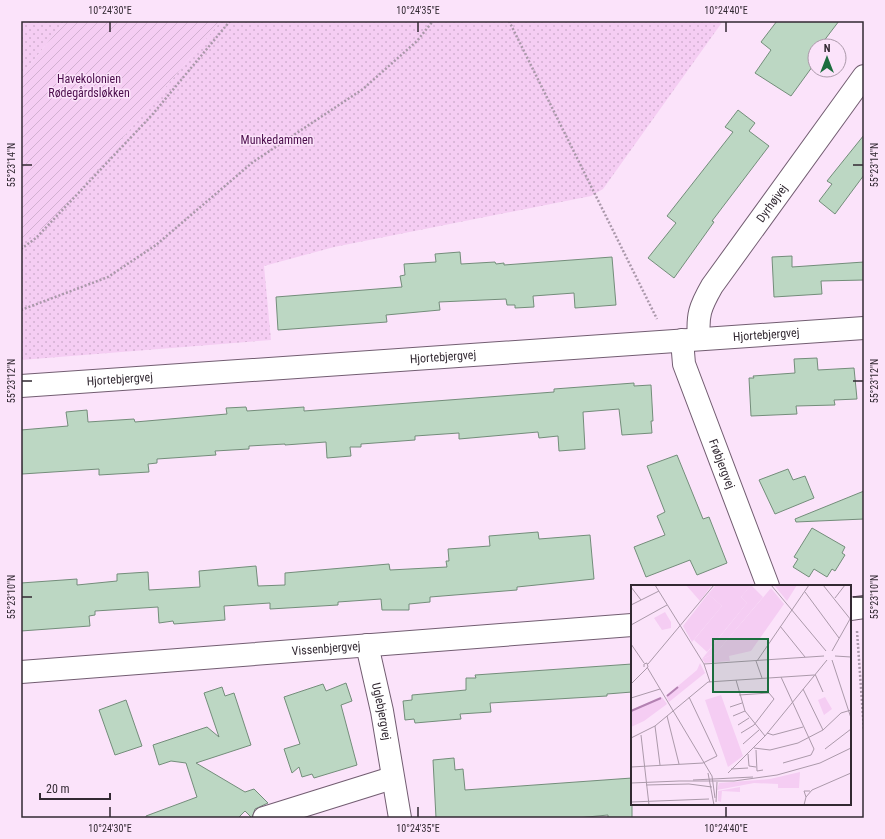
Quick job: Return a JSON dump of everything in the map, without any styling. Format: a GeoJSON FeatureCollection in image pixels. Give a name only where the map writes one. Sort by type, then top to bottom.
{"type":"FeatureCollection","features":[{"type":"Feature","properties":{"kind":"street","name":"Dyrhøjvej"},"geometry":{"type":"LineString","coordinates":[[683,340],[698,320],[702,304],[712,286],[864,76]]}},
{"type":"Feature","properties":{"kind":"street","name":"Hjortebjergvej"},"geometry":{"type":"LineString","coordinates":[[21,386],[864,328]]}},
{"type":"Feature","properties":{"kind":"street","name":"Frøbjergvej"},"geometry":{"type":"LineString","coordinates":[[683,340],[684,364],[768,585]]}},
{"type":"Feature","properties":{"kind":"street","name":"Vissenbjergvej"},"geometry":{"type":"LineString","coordinates":[[21,672],[631,626]]}},
{"type":"Feature","properties":{"kind":"street","name":"Uglebjergvej"},"geometry":{"type":"LineString","coordinates":[[367,646],[382,711],[392,778],[400,818]]}},
{"type":"Feature","properties":{"kind":"street"},"geometry":{"type":"LineString","coordinates":[[264,818],[392,778]]}},
{"type":"Feature","properties":{"kind":"path"},"geometry":{"type":"LineString","coordinates":[[21,249],[36,238],[152,115],[230,21]]}},
{"type":"Feature","properties":{"kind":"path"},"geometry":{"type":"LineString","coordinates":[[21,310],[108,277],[156,245],[253,162],[363,89],[417,41],[433,21]]}},
{"type":"Feature","properties":{"kind":"path"},"geometry":{"type":"LineString","coordinates":[[509,21],[683,340]]}},
{"type":"Feature","properties":{"kind":"path"},"geometry":{"type":"LineString","coordinates":[[856,608],[864,731]]}},
{"type":"Feature","properties":{"kind":"green space"},"geometry":{"type":"Polygon","coordinates":[[[21,21],[65,21],[21,76],[21,21]]]}},
{"type":"Feature","properties":{"kind":"green space","name":"Havekolonien Rødegårdsløkken"},"geometry":{"type":"Polygon","coordinates":[[[65,21],[221,21],[52,222],[21,243],[21,76],[65,21]]]}},
{"type":"Feature","properties":{"kind":"green space","name":"Munkedammen"},"geometry":{"type":"Polygon","coordinates":[[[221,21],[723,21],[603,189],[591,196],[334,247],[264,266],[271,340],[21,360],[21,243],[52,222],[221,21]]]}},
{"type":"Feature","properties":{"kind":"building"},"geometry":{"type":"Polygon","coordinates":[[[777,21],[839,21],[826,38],[807,38],[807,74],[791,96],[755,73],[771,50],[761,42],[777,21]]]}},
{"type":"Feature","properties":{"kind":"building"},"geometry":{"type":"Polygon","coordinates":[[[738,110],[755,123],[749,131],[769,146],[712,221],[714,222],[674,278],[648,258],[676,223],[667,216],[733,132],[725,127],[738,110]]]}},
{"type":"Feature","properties":{"kind":"building"},"geometry":{"type":"Polygon","coordinates":[[[864,135],[864,175],[835,214],[819,201],[832,184],[827,181],[864,135]]]}},
{"type":"Feature","properties":{"kind":"building"},"geometry":{"type":"Polygon","coordinates":[[[460,252],[461,264],[495,262],[496,264],[504,263],[504,265],[612,257],[616,305],[575,308],[574,293],[533,296],[534,307],[515,308],[515,305],[507,305],[506,299],[439,302],[440,310],[386,315],[387,322],[278,330],[276,297],[402,287],[400,276],[405,275],[404,264],[436,262],[435,254],[460,252]]]}},
{"type":"Feature","properties":{"kind":"building"},"geometry":{"type":"Polygon","coordinates":[[[792,256],[792,267],[864,262],[864,280],[821,281],[822,294],[774,297],[772,257],[792,256]]]}},
{"type":"Feature","properties":{"kind":"building"},"geometry":{"type":"Polygon","coordinates":[[[817,358],[818,370],[854,368],[857,399],[834,400],[835,405],[796,406],[797,414],[751,416],[749,378],[754,378],[753,376],[795,373],[794,359],[817,358]]]}},
{"type":"Feature","properties":{"kind":"building"},"geometry":{"type":"Polygon","coordinates":[[[634,383],[634,386],[651,385],[653,421],[651,421],[652,433],[622,435],[619,409],[583,412],[585,449],[559,451],[558,436],[539,438],[538,432],[459,439],[459,433],[415,436],[415,440],[361,444],[361,447],[350,447],[351,456],[327,458],[326,442],[285,444],[249,446],[249,449],[215,451],[216,455],[157,459],[157,463],[148,464],[149,472],[99,475],[99,469],[22,474],[21,430],[68,426],[66,412],[87,410],[88,422],[134,419],[135,422],[227,414],[226,408],[246,407],[247,411],[304,407],[304,411],[554,392],[554,389],[634,383]]]}},
{"type":"Feature","properties":{"kind":"building"},"geometry":{"type":"Polygon","coordinates":[[[677,455],[703,519],[709,517],[727,563],[697,575],[690,560],[646,577],[634,547],[665,535],[657,516],[665,512],[647,466],[677,455]]]}},
{"type":"Feature","properties":{"kind":"building"},"geometry":{"type":"Polygon","coordinates":[[[788,469],[793,480],[805,476],[814,498],[775,514],[759,480],[788,469]]]}},
{"type":"Feature","properties":{"kind":"building"},"geometry":{"type":"Polygon","coordinates":[[[864,491],[864,519],[796,522],[795,519],[864,491]]]}},
{"type":"Feature","properties":{"kind":"building"},"geometry":{"type":"Polygon","coordinates":[[[812,528],[845,547],[842,553],[845,555],[835,571],[832,569],[827,577],[814,569],[809,577],[793,567],[798,559],[794,557],[812,528]]]}},
{"type":"Feature","properties":{"kind":"building"},"geometry":{"type":"Polygon","coordinates":[[[538,532],[539,539],[590,535],[594,579],[517,587],[517,590],[430,597],[430,602],[409,604],[409,610],[382,610],[381,599],[338,602],[338,605],[270,609],[270,603],[224,606],[225,620],[174,624],[173,621],[159,623],[158,607],[95,611],[95,615],[89,616],[90,626],[21,631],[21,583],[77,579],[77,585],[117,581],[117,574],[148,572],[149,590],[200,587],[199,571],[256,566],[258,586],[285,585],[285,573],[389,564],[390,570],[447,567],[446,561],[449,561],[448,549],[490,546],[489,536],[538,532]]]}},
{"type":"Feature","properties":{"kind":"building"},"geometry":{"type":"Polygon","coordinates":[[[631,664],[631,692],[607,694],[607,696],[490,703],[491,712],[460,714],[461,719],[415,723],[414,719],[405,720],[403,701],[412,700],[412,695],[466,690],[466,678],[476,678],[475,675],[631,664]]]}},
{"type":"Feature","properties":{"kind":"building"},"geometry":{"type":"Polygon","coordinates":[[[346,683],[352,701],[341,705],[357,765],[314,778],[312,774],[302,777],[299,767],[292,773],[284,749],[300,744],[284,697],[323,684],[326,691],[346,683]]]}},
{"type":"Feature","properties":{"kind":"building"},"geometry":{"type":"Polygon","coordinates":[[[222,687],[225,696],[234,693],[251,745],[196,763],[245,792],[254,789],[268,803],[255,809],[252,818],[245,811],[238,818],[146,818],[146,816],[197,797],[186,763],[171,761],[159,765],[153,745],[207,727],[219,737],[204,693],[222,687]]]}},
{"type":"Feature","properties":{"kind":"building"},"geometry":{"type":"Polygon","coordinates":[[[126,700],[142,746],[115,755],[99,710],[126,700]]]}},
{"type":"Feature","properties":{"kind":"building"},"geometry":{"type":"Polygon","coordinates":[[[454,758],[455,770],[463,769],[465,790],[631,778],[632,818],[608,818],[608,815],[577,818],[436,818],[433,760],[454,758]]]}}]}
